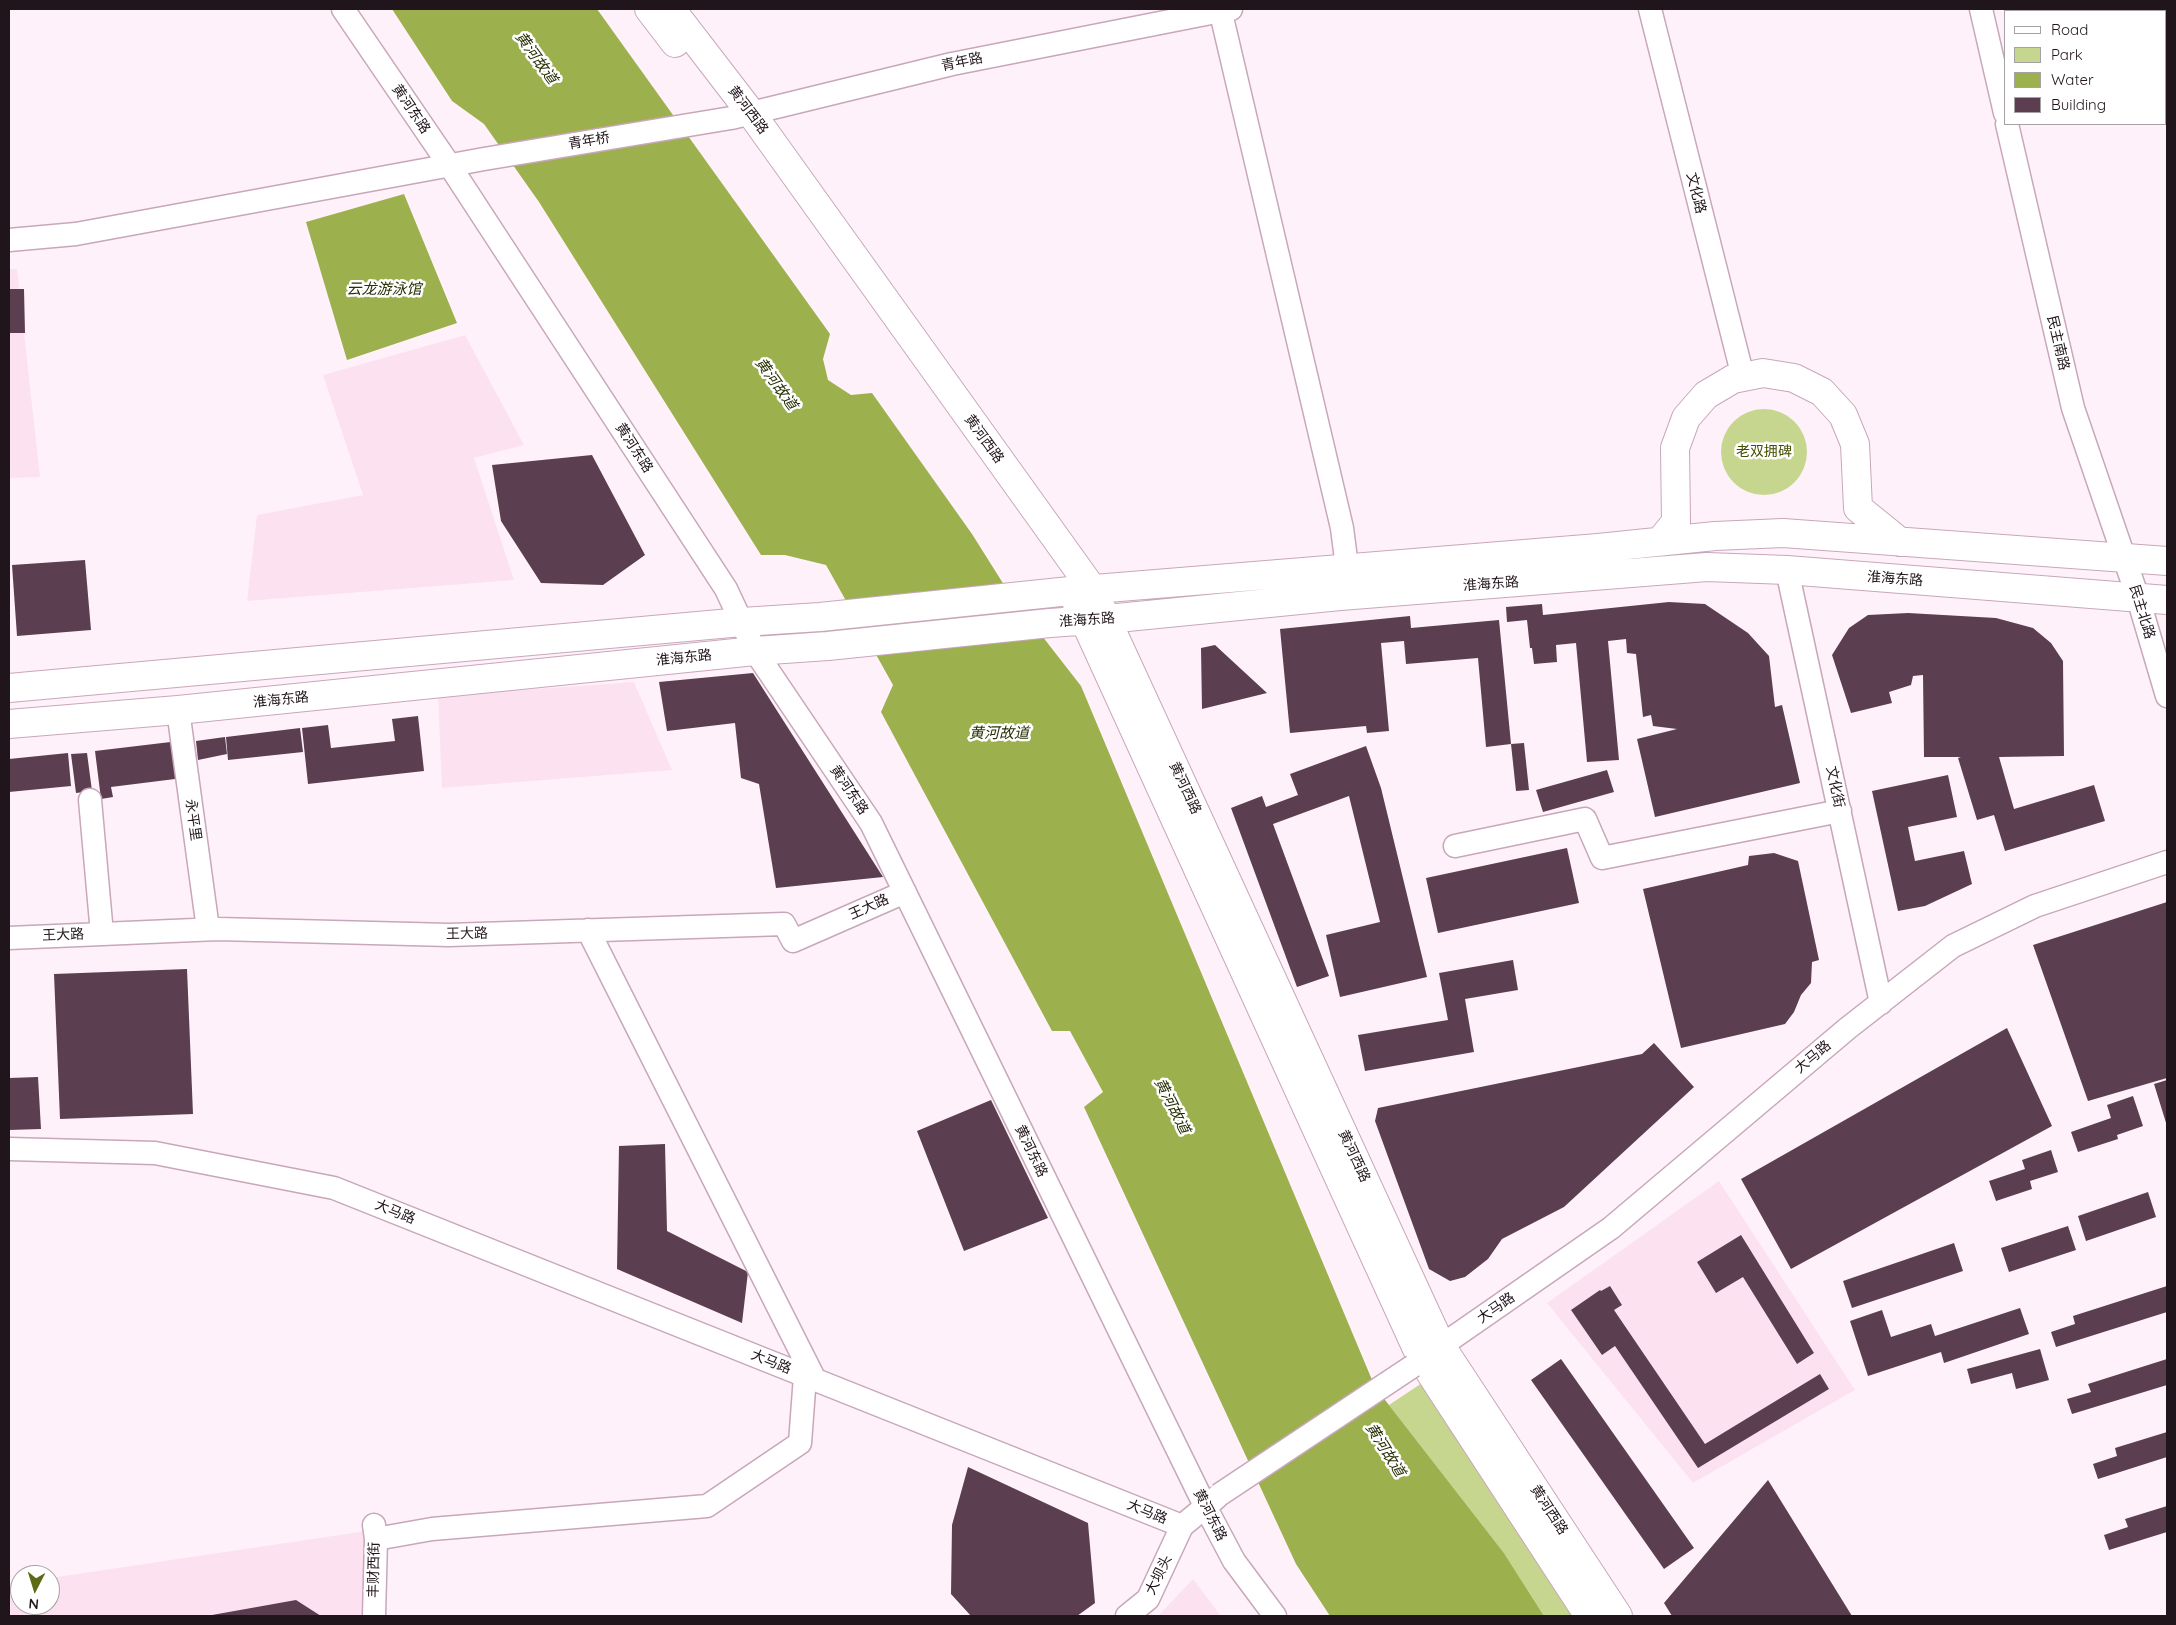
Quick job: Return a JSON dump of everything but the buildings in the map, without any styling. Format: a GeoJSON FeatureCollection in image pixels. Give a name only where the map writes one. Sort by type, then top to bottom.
{"type":"FeatureCollection","features":[{"type":"Feature","properties":{"kind":"main road","name":"黄河西路"},"geometry":{"type":"LineString","coordinates":[[649,9],[741,115]]}},
{"type":"Feature","properties":{"kind":"main road","name":"黄河西路"},"geometry":{"type":"LineString","coordinates":[[671,9],[741,115],[1082,590],[1425,1357],[1589,1616]]}},
{"type":"Feature","properties":{"kind":"main road"},"geometry":{"type":"LineString","coordinates":[[1661,540],[1676,522],[1675,448],[1686,418],[1706,395],[1733,379],[1763,373],[1794,378],[1822,392],[1843,415],[1855,444],[1858,508],[1900,542]]}},
{"type":"Feature","properties":{"kind":"main road","name":"淮海东路"},"geometry":{"type":"LineString","coordinates":[[9,688],[742,622],[820,617],[1082,590],[1598,548],[1661,540],[1783,533],[2167,561]]}},
{"type":"Feature","properties":{"kind":"main road","name":"淮海东路"},"geometry":{"type":"LineString","coordinates":[[9,724],[178,710],[755,651],[828,646],[1340,596],[1699,568],[1787,570],[2167,600]]}},
{"type":"Feature","properties":{"kind":"main road","name":"黄河西路"},"geometry":{"type":"LineString","coordinates":[[1425,1357],[1618,1616]]}},
{"type":"Feature","properties":{"kind":"street","name":"黄河东路"},"geometry":{"type":"LineString","coordinates":[[343,9],[450,166],[726,589],[755,651],[871,822],[904,892],[1212,1501],[1234,1562],[1275,1616]]}},
{"type":"Feature","properties":{"kind":"street","name":"文化路"},"geometry":{"type":"LineString","coordinates":[[1650,9],[1742,377]]}},
{"type":"Feature","properties":{"kind":"street"},"geometry":{"type":"LineString","coordinates":[[1980,9],[2004,110]]}},
{"type":"Feature","properties":{"kind":"street","name":"青年路"},"geometry":{"type":"LineString","coordinates":[[695,123],[741,115],[952,64],[1224,10]]}},
{"type":"Feature","properties":{"kind":"street"},"geometry":{"type":"LineString","coordinates":[[1224,10],[1342,528],[1347,567]]}},
{"type":"Feature","properties":{"kind":"street","name":"青年桥"},"geometry":{"type":"LineString","coordinates":[[9,240],[76,234],[484,159],[695,123]]}},
{"type":"Feature","properties":{"kind":"street","name":"民主南路"},"geometry":{"type":"LineString","coordinates":[[2007,125],[2073,408],[2124,558]]}},
{"type":"Feature","properties":{"kind":"street","name":"民主北路"},"geometry":{"type":"LineString","coordinates":[[2124,558],[2167,696]]}},
{"type":"Feature","properties":{"kind":"street","name":"文化街"},"geometry":{"type":"LineString","coordinates":[[1787,570],[1881,1003]]}},
{"type":"Feature","properties":{"kind":"street"},"geometry":{"type":"LineString","coordinates":[[2138,598],[2167,605]]}},
{"type":"Feature","properties":{"kind":"street","name":"永平里"},"geometry":{"type":"LineString","coordinates":[[178,710],[208,929]]}},
{"type":"Feature","properties":{"kind":"street"},"geometry":{"type":"LineString","coordinates":[[90,800],[102,934]]}},
{"type":"Feature","properties":{"kind":"street"},"geometry":{"type":"LineString","coordinates":[[1455,846],[1585,819],[1602,858],[1840,811]]}},
{"type":"Feature","properties":{"kind":"street","name":"大马路"},"geometry":{"type":"LineString","coordinates":[[9,1149],[155,1153],[334,1188],[1182,1526],[1212,1501],[1611,1228],[1848,1028],[1953,946],[2035,906],[2167,862]]}},
{"type":"Feature","properties":{"kind":"street","name":"王大路"},"geometry":{"type":"LineString","coordinates":[[9,938],[208,929],[449,935],[784,924],[792,941],[904,892]]}},
{"type":"Feature","properties":{"kind":"street"},"geometry":{"type":"LineString","coordinates":[[588,930],[810,1378]]}},
{"type":"Feature","properties":{"kind":"street","name":"丰财西街"},"geometry":{"type":"LineString","coordinates":[[374,1616],[374,1531],[432,1529],[708,1506],[800,1443],[810,1378]]}},
{"type":"Feature","properties":{"kind":"street","name":"大坝头"},"geometry":{"type":"LineString","coordinates":[[1127,1616],[1148,1599],[1182,1526]]}},
{"type":"Feature","properties":{"kind":"shaded area"},"geometry":{"type":"Polygon","coordinates":[[[9,269],[17,269],[40,477],[9,478],[9,269]]]}},
{"type":"Feature","properties":{"kind":"shaded area"},"geometry":{"type":"Polygon","coordinates":[[[465,335],[524,445],[474,458],[514,580],[247,601],[257,515],[363,495],[323,375],[465,335]]]}},
{"type":"Feature","properties":{"kind":"shaded area"},"geometry":{"type":"Polygon","coordinates":[[[634,682],[672,770],[442,788],[438,696],[634,682]]]}},
{"type":"Feature","properties":{"kind":"shaded area"},"geometry":{"type":"Polygon","coordinates":[[[1719,1181],[1855,1390],[1693,1483],[1547,1303],[1719,1181]]]}},
{"type":"Feature","properties":{"kind":"shaded area"},"geometry":{"type":"Polygon","coordinates":[[[366,1531],[369,1616],[9,1616],[10,1584],[10,1615],[60,1615],[60,1577],[366,1531]]]}},
{"type":"Feature","properties":{"kind":"shaded area"},"geometry":{"type":"Polygon","coordinates":[[[1193,1579],[1221,1616],[1158,1616],[1193,1579]]]}},
{"type":"Feature","properties":{"kind":"green space","name":"老双拥碑"},"geometry":{"type":"Polygon","coordinates":[[[1764,409],[1780,413],[1794,422],[1803,436],[1807,452],[1803,468],[1794,482],[1780,491],[1764,495],[1748,491],[1734,482],[1725,468],[1721,452],[1725,436],[1734,422],[1748,413],[1764,409]]]}},
{"type":"Feature","properties":{"kind":"green space"},"geometry":{"type":"Polygon","coordinates":[[[1425,1381],[1579,1616],[1544,1616],[1504,1553],[1389,1405],[1425,1381]]]}},
{"type":"Feature","properties":{"kind":"water","name":"黄河故道"},"geometry":{"type":"Polygon","coordinates":[[[392,9],[597,9],[830,334],[823,359],[828,380],[851,395],[872,393],[972,534],[1011,596],[1081,686],[1375,1387],[1504,1553],[1544,1616],[1330,1616],[1296,1564],[1084,1107],[1103,1092],[1070,1031],[1052,1031],[881,712],[893,685],[826,565],[785,555],[761,555],[539,202],[484,124],[452,101],[392,9]]]}},
{"type":"Feature","properties":{"kind":"water","name":"云龙游泳馆"},"geometry":{"type":"Polygon","coordinates":[[[404,194],[457,323],[347,360],[306,222],[404,194]]]}}]}
